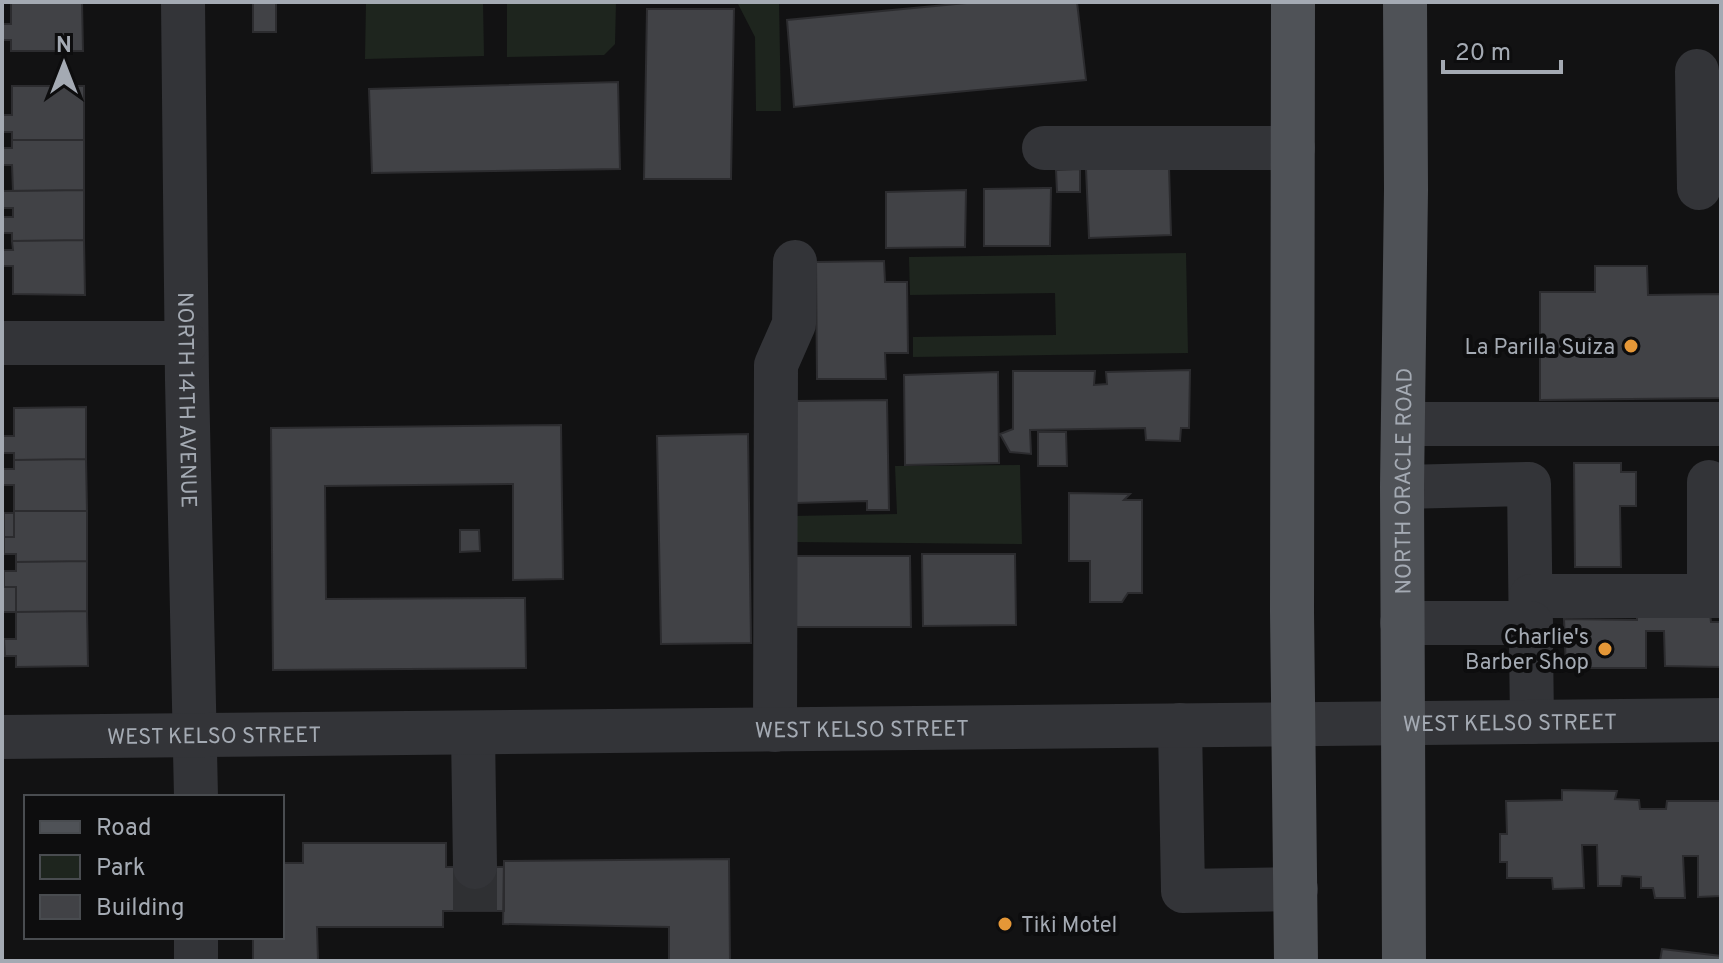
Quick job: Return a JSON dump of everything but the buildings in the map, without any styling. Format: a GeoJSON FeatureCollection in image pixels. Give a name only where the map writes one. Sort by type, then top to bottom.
{"type":"FeatureCollection","features":[{"type":"Feature","properties":{"kind":"main road"},"geometry":{"type":"LineString","coordinates":[[1293,2],[1296,961]]}},
{"type":"Feature","properties":{"kind":"main road","name":"NORTH ORACLE ROAD"},"geometry":{"type":"LineString","coordinates":[[1404,961],[1402,487],[1405,2]]}},
{"type":"Feature","properties":{"kind":"street","name":"NORTH 14TH AVENUE"},"geometry":{"type":"LineString","coordinates":[[183,2],[186,343],[196,795]]}},
{"type":"Feature","properties":{"kind":"street"},"geometry":{"type":"LineString","coordinates":[[1697,71],[1699,188]]}},
{"type":"Feature","properties":{"kind":"street"},"geometry":{"type":"LineString","coordinates":[[1044,148],[1293,148]]}},
{"type":"Feature","properties":{"kind":"street"},"geometry":{"type":"LineString","coordinates":[[775,730],[776,365],[794,324],[795,262]]}},
{"type":"Feature","properties":{"kind":"street"},"geometry":{"type":"LineString","coordinates":[[2,343],[186,343]]}},
{"type":"Feature","properties":{"kind":"street"},"geometry":{"type":"LineString","coordinates":[[1403,424],[1721,424]]}},
{"type":"Feature","properties":{"kind":"street"},"geometry":{"type":"LineString","coordinates":[[1402,623],[1715,596],[1709,482]]}},
{"type":"Feature","properties":{"kind":"street"},"geometry":{"type":"LineString","coordinates":[[1402,487],[1529,484],[1532,722]]}},
{"type":"Feature","properties":{"kind":"street","name":"WEST KELSO STREET"},"geometry":{"type":"LineString","coordinates":[[2,737],[1721,720]]}},
{"type":"Feature","properties":{"kind":"street"},"geometry":{"type":"LineString","coordinates":[[1180,725],[1183,891],[1296,889]]}},
{"type":"Feature","properties":{"kind":"street"},"geometry":{"type":"LineString","coordinates":[[473,733],[475,867]]}},
{"type":"Feature","properties":{"kind":"street"},"geometry":{"type":"LineString","coordinates":[[196,939],[196,961]]}},
{"type":"Feature","properties":{"kind":"green space"},"geometry":{"type":"Polygon","coordinates":[[[366,2],[483,2],[484,56],[365,59],[366,2]]]}},
{"type":"Feature","properties":{"kind":"green space"},"geometry":{"type":"Polygon","coordinates":[[[616,2],[615,44],[604,55],[507,57],[507,4],[616,2]]]}},
{"type":"Feature","properties":{"kind":"green space"},"geometry":{"type":"Polygon","coordinates":[[[737,2],[779,2],[781,111],[756,111],[755,37],[737,2]]]}},
{"type":"Feature","properties":{"kind":"green space"},"geometry":{"type":"Polygon","coordinates":[[[1186,253],[1188,353],[913,357],[913,337],[1056,335],[1055,293],[910,295],[909,257],[1186,253]]]}},
{"type":"Feature","properties":{"kind":"green space"},"geometry":{"type":"Polygon","coordinates":[[[1020,465],[1022,544],[792,542],[792,516],[897,514],[895,466],[1020,465]]]}},
{"type":"Feature","properties":{"kind":"tunnel"},"geometry":{"type":"LineString","coordinates":[[475,867],[475,911]]}},
{"type":"Feature","properties":{"kind":"place","name":"La Parilla Suiza"},"geometry":{"type":"Point","coordinates":[1631,346]}},
{"type":"Feature","properties":{"kind":"place","name":"Charlie's Barber Shop"},"geometry":{"type":"Point","coordinates":[1605,649]}},
{"type":"Feature","properties":{"kind":"place","name":"Tiki Motel"},"geometry":{"type":"Point","coordinates":[1005,924]}}]}
